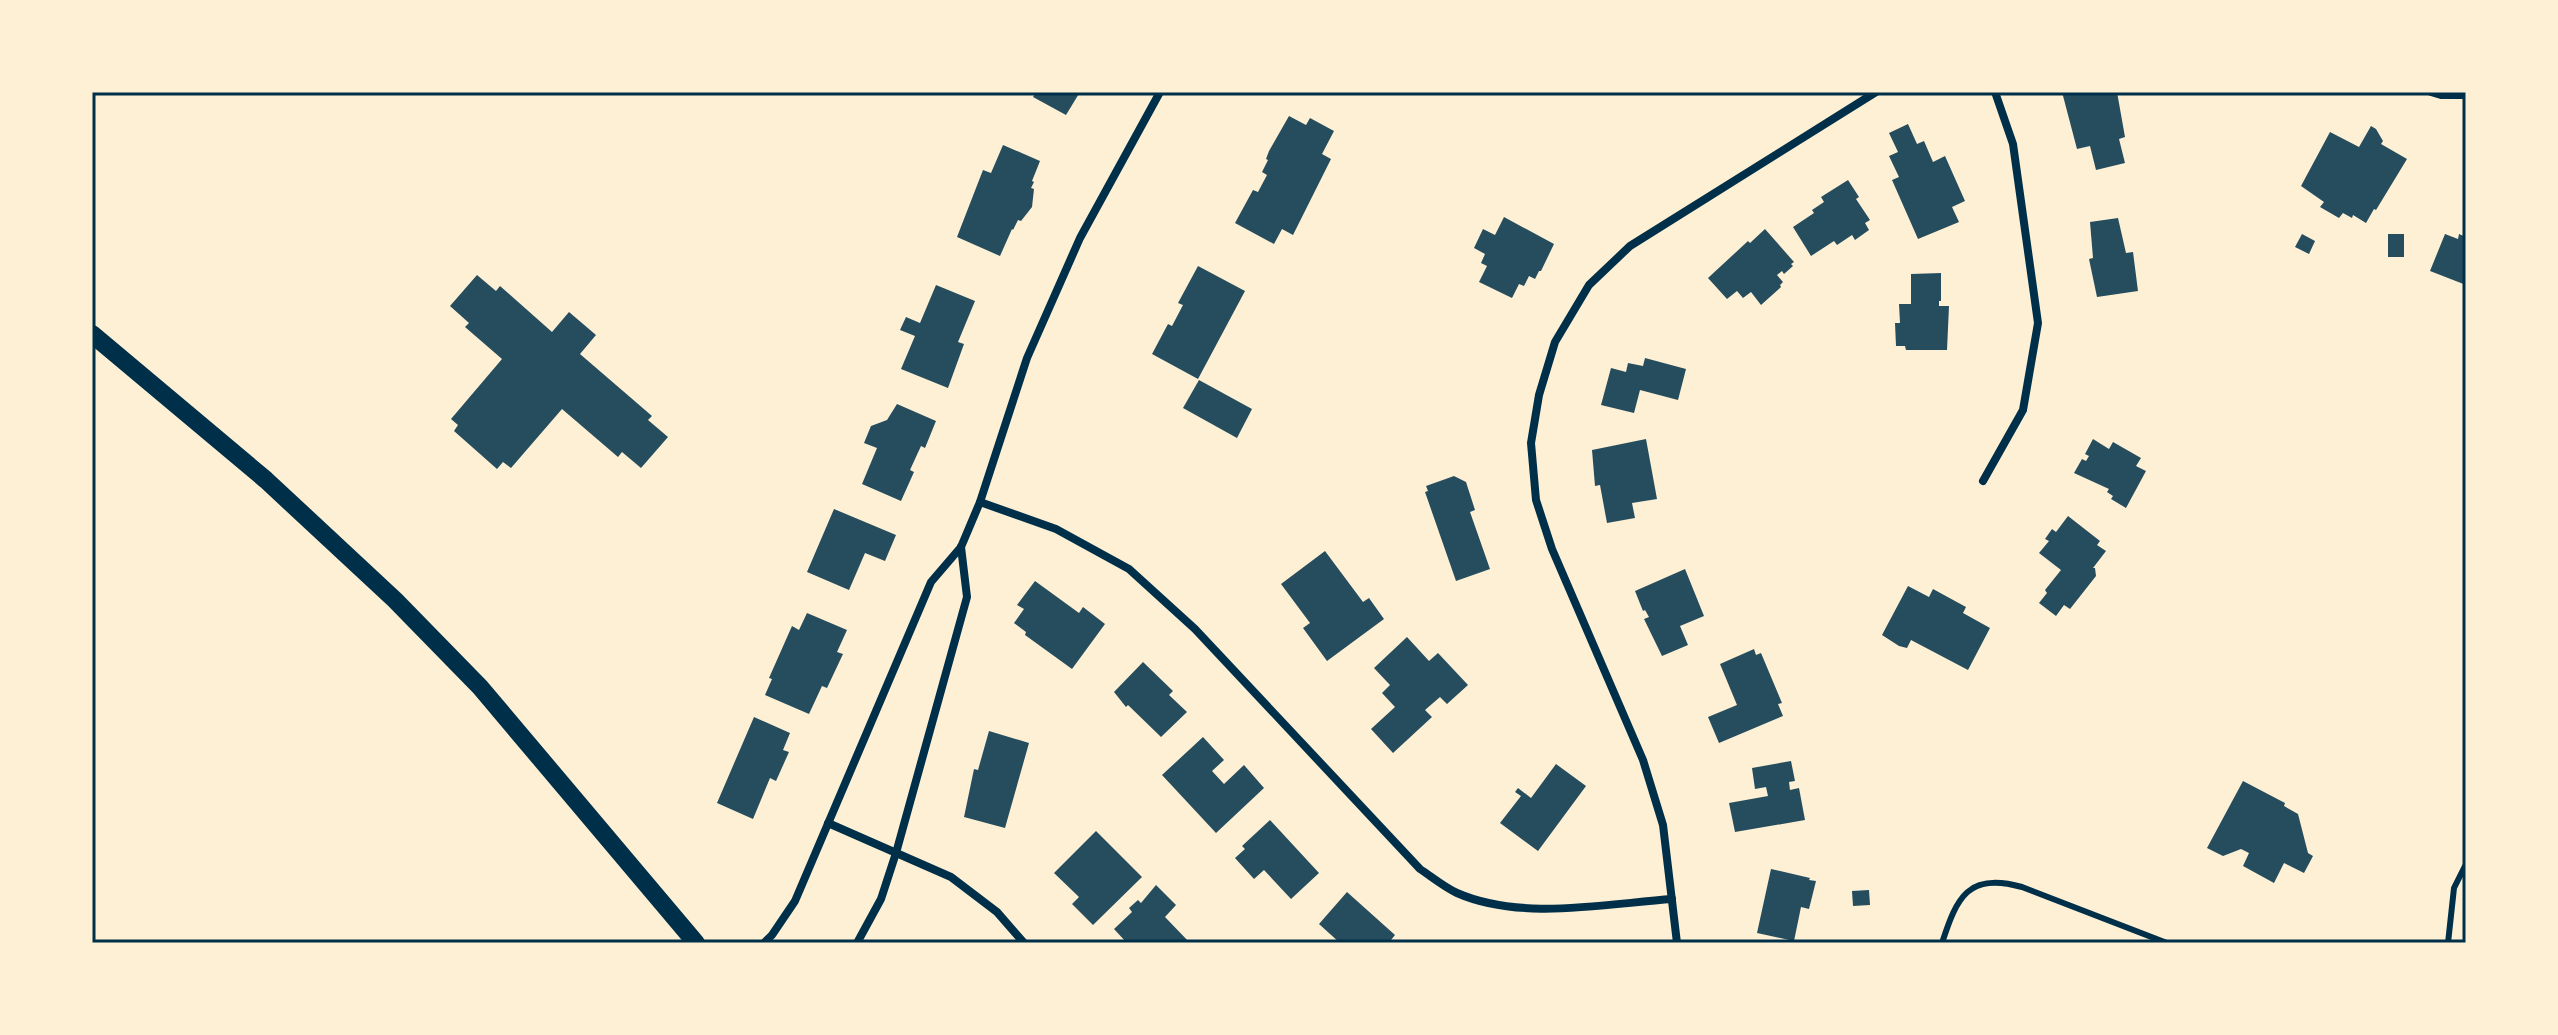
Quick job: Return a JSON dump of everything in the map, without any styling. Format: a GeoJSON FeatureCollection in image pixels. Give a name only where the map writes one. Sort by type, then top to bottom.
{"type":"FeatureCollection","features":[{"type":"Feature","properties":{"kind":"main road"},"geometry":{"type":"LineString","coordinates":[[92,334],[266,480],[395,600],[480,687],[696,943]]}},
{"type":"Feature","properties":{"kind":"street"},"geometry":{"type":"LineString","coordinates":[[764,943],[795,901],[931,582],[961,547],[980,502],[1027,358],[1074,251],[1160,92]]}},
{"type":"Feature","properties":{"kind":"street"},"geometry":{"type":"LineString","coordinates":[[1677,943],[1663,825],[1643,760],[1552,549],[1536,500],[1531,443],[1539,395],[1555,342],[1589,285],[1630,246],[1876,92]]}},
{"type":"Feature","properties":{"kind":"street"},"geometry":{"type":"LineString","coordinates":[[1983,481],[2023,410],[2038,323],[2013,144],[1995,92]]}},
{"type":"Feature","properties":{"kind":"street"},"geometry":{"type":"LineString","coordinates":[[2431,92],[2466,95]]}},
{"type":"Feature","properties":{"kind":"street"},"geometry":{"type":"LineString","coordinates":[[980,502],[1056,529],[1129,569],[1195,629],[1420,869],[1455,892],[1493,905],[1536,909],[1672,899]]}},
{"type":"Feature","properties":{"kind":"street"},"geometry":{"type":"LineString","coordinates":[[857,943],[881,899],[896,853],[967,597],[961,547]]}},
{"type":"Feature","properties":{"kind":"street"},"geometry":{"type":"LineString","coordinates":[[828,823],[951,877],[997,912],[1024,943]]}},
{"type":"Feature","properties":{"kind":"lane"},"geometry":{"type":"LineString","coordinates":[[2448,943],[2454,888],[2466,864]]}},
{"type":"Feature","properties":{"kind":"lane"},"geometry":{"type":"LineString","coordinates":[[1942,943],[1951,914],[1964,893],[1980,883],[2000,881],[2167,943]]}},
{"type":"Feature","properties":{"kind":"building"},"geometry":{"type":"Polygon","coordinates":[[[1036,92],[1080,92],[1066,115],[1033,97],[1036,92]]]}},
{"type":"Feature","properties":{"kind":"building"},"geometry":{"type":"Polygon","coordinates":[[[2062,92],[2117,92],[2125,137],[2119,139],[2125,163],[2096,170],[2090,146],[2077,149],[2062,92]]]}},
{"type":"Feature","properties":{"kind":"building"},"geometry":{"type":"Polygon","coordinates":[[[1289,116],[1306,125],[1310,118],[1334,131],[1322,154],[1331,159],[1293,235],[1282,229],[1274,244],[1235,223],[1253,190],[1258,192],[1267,175],[1262,172],[1266,159],[1289,116]]]}},
{"type":"Feature","properties":{"kind":"building"},"geometry":{"type":"Polygon","coordinates":[[[1908,124],[1917,144],[1924,141],[1933,162],[1945,156],[1965,201],[1952,207],[1959,222],[1918,239],[1892,180],[1899,177],[1889,156],[1898,152],[1889,133],[1908,124]]]}},
{"type":"Feature","properties":{"kind":"building"},"geometry":{"type":"Polygon","coordinates":[[[2371,126],[2383,141],[2381,144],[2407,159],[2366,223],[2343,213],[2339,218],[2320,207],[2324,202],[2301,186],[2330,132],[2359,147],[2371,126]]]}},
{"type":"Feature","properties":{"kind":"building"},"geometry":{"type":"Polygon","coordinates":[[[1003,145],[1040,161],[1032,181],[1032,207],[1012,229],[1000,256],[957,237],[983,170],[991,173],[1003,145]]]}},
{"type":"Feature","properties":{"kind":"building"},"geometry":{"type":"Polygon","coordinates":[[[1848,180],[1870,220],[1865,223],[1869,230],[1855,240],[1852,235],[1837,245],[1834,241],[1811,256],[1793,227],[1814,213],[1812,210],[1824,202],[1821,197],[1848,180]]]}},
{"type":"Feature","properties":{"kind":"building"},"geometry":{"type":"Polygon","coordinates":[[[1504,217],[1554,244],[1535,279],[1529,276],[1524,286],[1519,284],[1512,298],[1479,282],[1487,266],[1481,263],[1485,254],[1474,248],[1483,229],[1495,235],[1504,217]]]}},
{"type":"Feature","properties":{"kind":"building"},"geometry":{"type":"Polygon","coordinates":[[[2118,218],[2126,253],[2133,252],[2138,291],[2097,297],[2089,259],[2093,258],[2090,222],[2118,218]]]}},
{"type":"Feature","properties":{"kind":"building"},"geometry":{"type":"Polygon","coordinates":[[[1765,229],[1794,262],[1791,264],[1793,266],[1784,274],[1782,271],[1777,275],[1783,282],[1781,287],[1761,305],[1751,292],[1743,298],[1737,291],[1727,299],[1708,278],[1765,229]]]}},
{"type":"Feature","properties":{"kind":"building"},"geometry":{"type":"Polygon","coordinates":[[[2302,234],[2315,241],[2309,254],[2295,247],[2302,234]]]}},
{"type":"Feature","properties":{"kind":"building"},"geometry":{"type":"Polygon","coordinates":[[[2388,234],[2404,234],[2404,257],[2388,257],[2388,234]]]}},
{"type":"Feature","properties":{"kind":"building"},"geometry":{"type":"Polygon","coordinates":[[[2445,234],[2458,239],[2459,234],[2466,237],[2466,285],[2430,271],[2445,234]]]}},
{"type":"Feature","properties":{"kind":"building"},"geometry":{"type":"Polygon","coordinates":[[[1198,266],[1245,291],[1198,379],[1152,354],[1168,324],[1172,326],[1183,305],[1178,303],[1198,266]]]}},
{"type":"Feature","properties":{"kind":"building"},"geometry":{"type":"Polygon","coordinates":[[[1941,273],[1939,306],[1949,306],[1947,350],[1906,350],[1905,346],[1896,346],[1895,323],[1900,323],[1899,304],[1911,304],[1911,274],[1941,273]]]}},
{"type":"Feature","properties":{"kind":"building"},"geometry":{"type":"Polygon","coordinates":[[[477,275],[496,291],[500,286],[552,332],[569,312],[596,335],[580,354],[652,416],[648,420],[668,437],[641,468],[622,452],[618,457],[562,409],[511,468],[503,462],[497,469],[454,431],[458,425],[451,419],[502,359],[465,327],[469,323],[450,306],[477,275]]]}},
{"type":"Feature","properties":{"kind":"building"},"geometry":{"type":"Polygon","coordinates":[[[936,285],[975,301],[958,342],[964,344],[948,388],[901,369],[915,336],[900,330],[906,317],[920,323],[936,285]]]}},
{"type":"Feature","properties":{"kind":"building"},"geometry":{"type":"Polygon","coordinates":[[[1645,358],[1686,369],[1678,400],[1640,390],[1634,413],[1601,405],[1611,368],[1626,372],[1628,363],[1643,366],[1645,358]]]}},
{"type":"Feature","properties":{"kind":"building"},"geometry":{"type":"Polygon","coordinates":[[[1199,380],[1252,409],[1237,438],[1183,408],[1199,380]]]}},
{"type":"Feature","properties":{"kind":"building"},"geometry":{"type":"Polygon","coordinates":[[[897,404],[936,421],[925,448],[921,446],[910,470],[914,472],[901,501],[862,484],[877,448],[864,443],[871,426],[887,420],[897,404]]]}},
{"type":"Feature","properties":{"kind":"building"},"geometry":{"type":"Polygon","coordinates":[[[1646,439],[1657,499],[1632,503],[1635,518],[1607,523],[1600,485],[1595,486],[1592,450],[1646,439]]]}},
{"type":"Feature","properties":{"kind":"building"},"geometry":{"type":"Polygon","coordinates":[[[2093,439],[2109,449],[2113,442],[2141,458],[2136,466],[2146,471],[2126,508],[2111,499],[2113,496],[2107,492],[2109,489],[2074,473],[2082,459],[2086,461],[2089,456],[2085,454],[2093,439]]]}},
{"type":"Feature","properties":{"kind":"building"},"geometry":{"type":"Polygon","coordinates":[[[1454,476],[1466,482],[1475,510],[1470,512],[1490,569],[1456,581],[1425,492],[1428,491],[1426,486],[1454,476]]]}},
{"type":"Feature","properties":{"kind":"building"},"geometry":{"type":"Polygon","coordinates":[[[834,509],[896,535],[885,561],[865,553],[849,590],[807,572],[834,509]]]}},
{"type":"Feature","properties":{"kind":"building"},"geometry":{"type":"Polygon","coordinates":[[[2068,516],[2100,541],[2097,545],[2106,551],[2093,568],[2096,576],[2070,609],[2064,605],[2056,616],[2039,603],[2061,570],[2039,553],[2049,541],[2045,539],[2052,529],[2056,532],[2068,516]]]}},
{"type":"Feature","properties":{"kind":"building"},"geometry":{"type":"Polygon","coordinates":[[[1325,551],[1363,602],[1369,598],[1384,619],[1327,661],[1303,628],[1310,623],[1281,584],[1325,551]]]}},
{"type":"Feature","properties":{"kind":"building"},"geometry":{"type":"Polygon","coordinates":[[[1685,569],[1704,616],[1680,626],[1688,645],[1662,656],[1644,619],[1649,617],[1643,611],[1635,591],[1685,569]]]}},
{"type":"Feature","properties":{"kind":"building"},"geometry":{"type":"Polygon","coordinates":[[[1035,581],[1079,613],[1083,607],[1105,624],[1072,669],[1025,635],[1026,632],[1014,623],[1024,609],[1017,605],[1035,581]]]}},
{"type":"Feature","properties":{"kind":"building"},"geometry":{"type":"Polygon","coordinates":[[[1908,586],[1929,597],[1933,589],[1966,607],[1963,613],[1990,628],[1968,670],[1911,640],[1907,648],[1882,635],[1908,586]]]}},
{"type":"Feature","properties":{"kind":"building"},"geometry":{"type":"Polygon","coordinates":[[[807,613],[847,630],[837,652],[843,654],[827,688],[822,686],[809,714],[765,695],[772,679],[769,678],[792,626],[799,630],[807,613]]]}},
{"type":"Feature","properties":{"kind":"building"},"geometry":{"type":"Polygon","coordinates":[[[1407,637],[1429,661],[1438,653],[1468,685],[1447,704],[1440,697],[1425,710],[1432,717],[1393,753],[1371,729],[1395,707],[1382,693],[1390,685],[1374,668],[1407,637]]]}},
{"type":"Feature","properties":{"kind":"building"},"geometry":{"type":"Polygon","coordinates":[[[1754,649],[1756,655],[1761,653],[1782,703],[1778,704],[1783,716],[1719,743],[1708,717],[1737,705],[1720,664],[1754,649]]]}},
{"type":"Feature","properties":{"kind":"building"},"geometry":{"type":"Polygon","coordinates":[[[1143,662],[1173,691],[1169,695],[1187,712],[1161,737],[1128,705],[1126,707],[1114,692],[1143,662]]]}},
{"type":"Feature","properties":{"kind":"building"},"geometry":{"type":"Polygon","coordinates":[[[754,717],[790,733],[783,750],[789,752],[776,781],[770,778],[753,819],[717,803],[754,717]]]}},
{"type":"Feature","properties":{"kind":"building"},"geometry":{"type":"Polygon","coordinates":[[[989,731],[1029,743],[1005,828],[964,817],[974,769],[978,770],[989,731]]]}},
{"type":"Feature","properties":{"kind":"building"},"geometry":{"type":"Polygon","coordinates":[[[1203,737],[1224,760],[1212,771],[1224,784],[1244,765],[1264,788],[1216,833],[1162,775],[1203,737]]]}},
{"type":"Feature","properties":{"kind":"building"},"geometry":{"type":"Polygon","coordinates":[[[1791,761],[1795,781],[1789,782],[1790,790],[1799,788],[1805,820],[1735,832],[1729,803],[1768,796],[1766,787],[1755,789],[1752,768],[1791,761]]]}},
{"type":"Feature","properties":{"kind":"building"},"geometry":{"type":"Polygon","coordinates":[[[1556,764],[1586,786],[1538,851],[1500,823],[1521,796],[1515,792],[1518,788],[1531,798],[1556,764]]]}},
{"type":"Feature","properties":{"kind":"building"},"geometry":{"type":"Polygon","coordinates":[[[2243,781],[2285,803],[2284,806],[2298,814],[2308,853],[2313,856],[2304,873],[2284,863],[2274,883],[2243,866],[2249,853],[2241,849],[2223,856],[2207,848],[2243,781]]]}},
{"type":"Feature","properties":{"kind":"building"},"geometry":{"type":"Polygon","coordinates":[[[1270,820],[1319,873],[1291,899],[1264,870],[1254,879],[1235,858],[1245,849],[1242,846],[1270,820]]]}},
{"type":"Feature","properties":{"kind":"building"},"geometry":{"type":"Polygon","coordinates":[[[1096,831],[1142,877],[1093,925],[1072,904],[1079,897],[1054,873],[1096,831]]]}},
{"type":"Feature","properties":{"kind":"building"},"geometry":{"type":"Polygon","coordinates":[[[1771,869],[1816,881],[1809,909],[1801,907],[1794,941],[1757,933],[1771,869]]]}},
{"type":"Feature","properties":{"kind":"building"},"geometry":{"type":"Polygon","coordinates":[[[1156,885],[1176,905],[1165,917],[1190,943],[1127,943],[1114,929],[1132,912],[1129,908],[1138,900],[1141,903],[1156,885]]]}},
{"type":"Feature","properties":{"kind":"building"},"geometry":{"type":"Polygon","coordinates":[[[1869,890],[1870,905],[1853,906],[1852,891],[1869,890]]]}},
{"type":"Feature","properties":{"kind":"building"},"geometry":{"type":"Polygon","coordinates":[[[1347,892],[1395,935],[1391,940],[1395,943],[1340,943],[1319,924],[1347,892]]]}}]}
